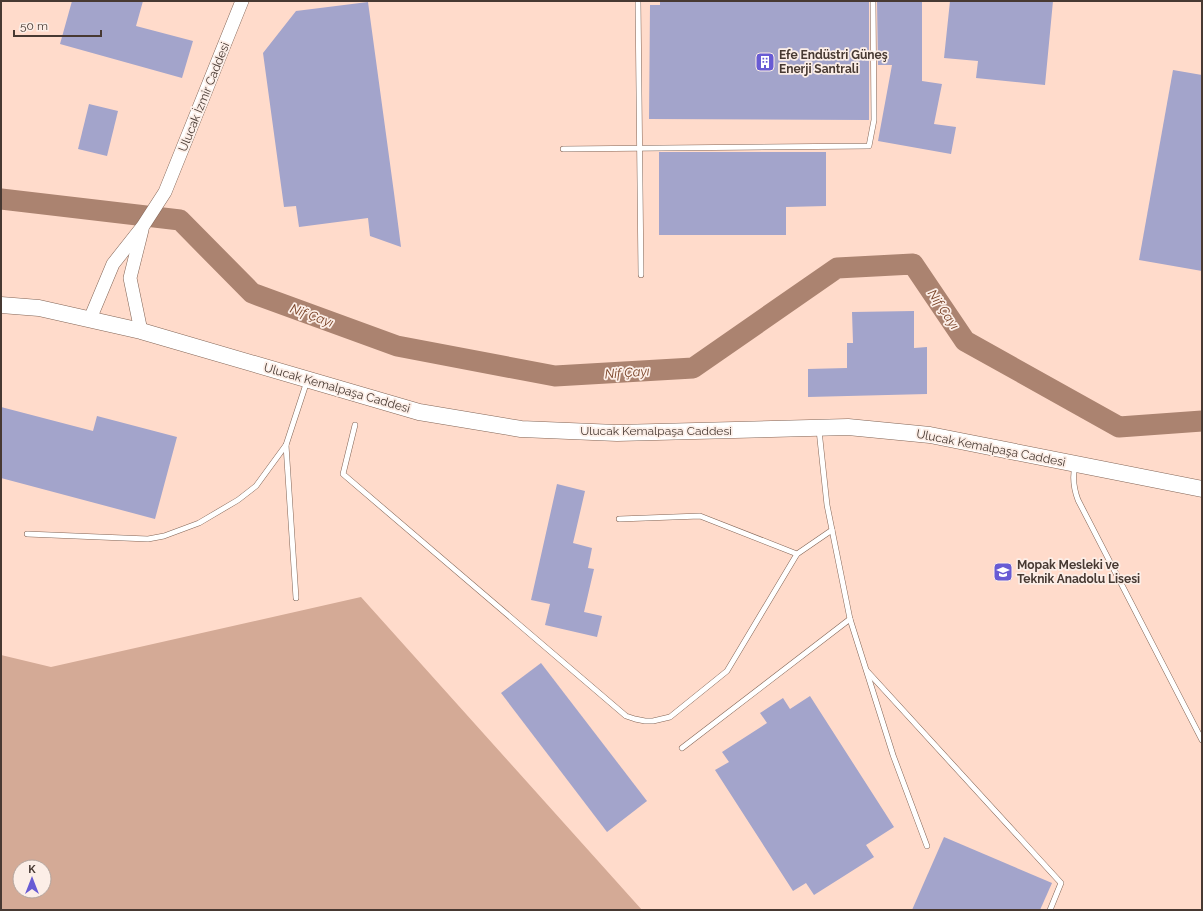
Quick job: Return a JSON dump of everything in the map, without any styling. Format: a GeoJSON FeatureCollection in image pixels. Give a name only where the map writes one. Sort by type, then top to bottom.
{"type":"FeatureCollection","features":[{"type":"Feature","properties":{"kind":"main road","name":"Ulucak Kemalpaşa Caddesi"},"geometry":{"type":"LineString","coordinates":[[1,305],[39,308],[141,331],[419,412],[521,429],[617,433],[848,427],[930,435],[1202,489]]}},
{"type":"Feature","properties":{"kind":"street","name":"Ulucak İzmir Caddesi"},"geometry":{"type":"LineString","coordinates":[[143,226],[165,192],[242,1]]}},
{"type":"Feature","properties":{"kind":"street"},"geometry":{"type":"LineString","coordinates":[[90,319],[113,264],[143,226]]}},
{"type":"Feature","properties":{"kind":"street"},"geometry":{"type":"LineString","coordinates":[[141,331],[130,278],[143,226]]}},
{"type":"Feature","properties":{"kind":"lane"},"geometry":{"type":"LineString","coordinates":[[638,1],[641,275]]}},
{"type":"Feature","properties":{"kind":"lane"},"geometry":{"type":"LineString","coordinates":[[563,149],[869,146],[874,120],[873,1]]}},
{"type":"Feature","properties":{"kind":"lane"},"geometry":{"type":"LineString","coordinates":[[27,534],[148,539],[164,536],[199,523],[219,512],[256,486],[286,445],[307,379]]}},
{"type":"Feature","properties":{"kind":"lane"},"geometry":{"type":"LineString","coordinates":[[355,425],[344,474],[626,716],[635,719],[653,721],[670,717],[727,671],[797,554],[832,530]]}},
{"type":"Feature","properties":{"kind":"lane"},"geometry":{"type":"LineString","coordinates":[[819,428],[827,505],[850,619],[893,755],[927,846]]}},
{"type":"Feature","properties":{"kind":"lane"},"geometry":{"type":"LineString","coordinates":[[286,445],[296,598]]}},
{"type":"Feature","properties":{"kind":"lane"},"geometry":{"type":"LineString","coordinates":[[1075,464],[1073,474],[1078,500],[1202,740]]}},
{"type":"Feature","properties":{"kind":"lane"},"geometry":{"type":"LineString","coordinates":[[619,519],[700,516],[797,554]]}},
{"type":"Feature","properties":{"kind":"lane"},"geometry":{"type":"LineString","coordinates":[[682,748],[850,619]]}},
{"type":"Feature","properties":{"kind":"lane"},"geometry":{"type":"LineString","coordinates":[[866,670],[1061,882],[1050,910]]}},
{"type":"Feature","properties":{"kind":"shaded area"},"geometry":{"type":"Polygon","coordinates":[[[361,597],[642,910],[1,910],[1,655],[51,667],[361,597]]]}},
{"type":"Feature","properties":{"kind":"building"},"geometry":{"type":"Polygon","coordinates":[[[72,1],[143,1],[136,26],[193,41],[182,78],[60,44],[72,1]]]}},
{"type":"Feature","properties":{"kind":"building","name":"Efe Endüstri Güneş Enerji Santrali"},"geometry":{"type":"Polygon","coordinates":[[[660,1],[869,1],[869,120],[649,119],[650,5],[660,5],[660,1]]]}},
{"type":"Feature","properties":{"kind":"building"},"geometry":{"type":"Polygon","coordinates":[[[877,1],[922,1],[922,81],[942,84],[934,124],[956,127],[951,154],[878,141],[892,65],[878,65],[877,1]]]}},
{"type":"Feature","properties":{"kind":"building"},"geometry":{"type":"Polygon","coordinates":[[[950,1],[1053,1],[1045,85],[976,78],[978,61],[944,58],[950,1]]]}},
{"type":"Feature","properties":{"kind":"building"},"geometry":{"type":"Polygon","coordinates":[[[368,2],[401,247],[370,236],[368,218],[299,227],[296,206],[284,207],[263,53],[296,11],[368,2]]]}},
{"type":"Feature","properties":{"kind":"building"},"geometry":{"type":"Polygon","coordinates":[[[1173,70],[1202,75],[1202,271],[1139,260],[1173,70]]]}},
{"type":"Feature","properties":{"kind":"building"},"geometry":{"type":"Polygon","coordinates":[[[89,104],[118,111],[107,156],[78,149],[89,104]]]}},
{"type":"Feature","properties":{"kind":"building"},"geometry":{"type":"Polygon","coordinates":[[[659,152],[826,152],[826,206],[786,207],[786,235],[659,235],[659,152]]]}},
{"type":"Feature","properties":{"kind":"building"},"geometry":{"type":"Polygon","coordinates":[[[914,311],[914,348],[927,347],[927,394],[808,397],[808,369],[847,368],[847,343],[853,343],[852,312],[914,311]]]}},
{"type":"Feature","properties":{"kind":"building"},"geometry":{"type":"Polygon","coordinates":[[[1,407],[93,431],[97,416],[177,437],[155,519],[1,478],[1,407]]]}},
{"type":"Feature","properties":{"kind":"building"},"geometry":{"type":"Polygon","coordinates":[[[557,484],[585,491],[573,543],[592,548],[588,568],[594,569],[584,612],[602,616],[597,637],[545,625],[550,604],[531,600],[557,484]]]}},
{"type":"Feature","properties":{"kind":"building"},"geometry":{"type":"Polygon","coordinates":[[[541,663],[647,801],[607,832],[501,693],[541,663]]]}},
{"type":"Feature","properties":{"kind":"building"},"geometry":{"type":"Polygon","coordinates":[[[810,696],[894,827],[866,845],[874,857],[814,895],[806,883],[793,891],[715,770],[729,762],[722,752],[767,723],[760,713],[783,698],[790,709],[810,696]]]}},
{"type":"Feature","properties":{"kind":"building"},"geometry":{"type":"Polygon","coordinates":[[[944,837],[1052,883],[1040,910],[912,910],[944,837]]]}},
{"type":"Feature","properties":{"kind":"waterway","name":"Nif Çayı"},"geometry":{"type":"LineString","coordinates":[[1,199],[180,220],[252,293],[397,346],[555,376],[693,368],[837,268],[913,264],[965,341],[1119,427],[1202,421]]}},
{"type":"Feature","properties":{"kind":"place","name":"Efe Endüstri Güneş Enerji Santrali"},"geometry":{"type":"Point","coordinates":[765,62]}},
{"type":"Feature","properties":{"kind":"place","name":"Mopak Mesleki ve Teknik Anadolu Lisesi"},"geometry":{"type":"Point","coordinates":[1003,572]}}]}
